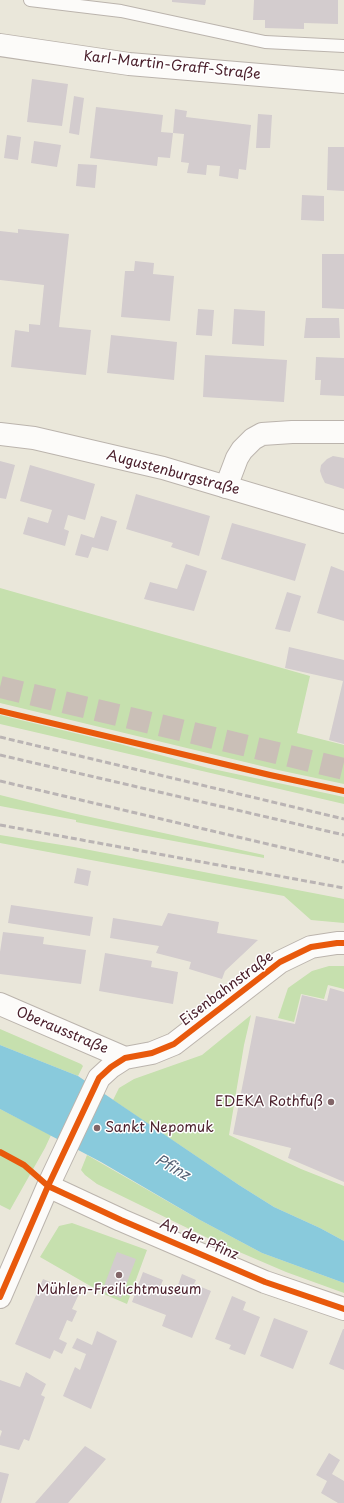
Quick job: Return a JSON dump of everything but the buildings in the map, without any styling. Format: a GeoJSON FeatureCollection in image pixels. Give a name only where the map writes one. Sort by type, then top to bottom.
{"type":"FeatureCollection","features":[{"type":"Feature","properties":{"kind":"street","name":"Karl-Martin-Graff-Straße"},"geometry":{"type":"LineString","coordinates":[[0,46],[129,64],[344,82]]}},
{"type":"Feature","properties":{"kind":"street"},"geometry":{"type":"LineString","coordinates":[[226,487],[237,458],[242,450],[253,439],[262,434],[292,432],[344,432]]}},
{"type":"Feature","properties":{"kind":"street","name":"Augustenburgstraße"},"geometry":{"type":"LineString","coordinates":[[0,434],[34,438],[109,454],[163,468],[344,522]]}},
{"type":"Feature","properties":{"kind":"street","name":"Eisenbahnstraße"},"geometry":{"type":"LineString","coordinates":[[125,1058],[152,1052],[174,1044],[280,962],[311,947],[344,943]]}},
{"type":"Feature","properties":{"kind":"street","name":"Oberausstraße"},"geometry":{"type":"LineString","coordinates":[[0,1004],[125,1058]]}},
{"type":"Feature","properties":{"kind":"street"},"geometry":{"type":"LineString","coordinates":[[0,1297],[48,1186],[99,1078],[111,1067],[125,1058]]}},
{"type":"Feature","properties":{"kind":"street","name":"An der Pfinz"},"geometry":{"type":"LineString","coordinates":[[48,1186],[121,1220],[265,1282],[344,1309]]}},
{"type":"Feature","properties":{"kind":"lane"},"geometry":{"type":"LineString","coordinates":[[30,0],[121,11],[265,42],[344,46]]}},
{"type":"Feature","properties":{"kind":"green space"},"geometry":{"type":"Polygon","coordinates":[[[0,588],[310,676],[297,733],[344,745],[344,784],[278,770],[0,703],[0,588]]]}},
{"type":"Feature","properties":{"kind":"green space"},"geometry":{"type":"Polygon","coordinates":[[[0,715],[120,744],[208,768],[344,797],[344,804],[0,724],[0,715]]]}},
{"type":"Feature","properties":{"kind":"green space"},"geometry":{"type":"Polygon","coordinates":[[[0,795],[72,813],[264,855],[264,858],[0,806],[0,795]]]}},
{"type":"Feature","properties":{"kind":"green space"},"geometry":{"type":"Polygon","coordinates":[[[0,835],[74,847],[344,899],[344,923],[311,920],[284,896],[0,843],[0,835]]]}},
{"type":"Feature","properties":{"kind":"green space"},"geometry":{"type":"Polygon","coordinates":[[[329,966],[344,966],[344,989],[328,985],[324,999],[301,994],[294,1022],[278,1018],[288,988],[312,971],[329,966]]]}},
{"type":"Feature","properties":{"kind":"green space"},"geometry":{"type":"Polygon","coordinates":[[[251,1015],[244,1045],[229,1135],[301,1169],[344,1186],[344,1241],[320,1228],[274,1207],[113,1100],[119,1088],[134,1079],[202,1055],[251,1015]]]}},
{"type":"Feature","properties":{"kind":"green space"},"geometry":{"type":"Polygon","coordinates":[[[0,1029],[81,1064],[83,1066],[78,1076],[0,1045],[0,1029]]]}},
{"type":"Feature","properties":{"kind":"green space"},"geometry":{"type":"Polygon","coordinates":[[[0,1109],[51,1135],[10,1210],[0,1205],[0,1109]]]}},
{"type":"Feature","properties":{"kind":"green space"},"geometry":{"type":"Polygon","coordinates":[[[87,1155],[200,1220],[262,1253],[344,1283],[344,1293],[286,1272],[216,1242],[97,1184],[81,1170],[87,1155]]]}},
{"type":"Feature","properties":{"kind":"green space"},"geometry":{"type":"Polygon","coordinates":[[[72,1223],[147,1250],[127,1304],[106,1295],[40,1257],[59,1226],[72,1223]]]}},
{"type":"Feature","properties":{"kind":"water","name":"Pfinz"},"geometry":{"type":"Polygon","coordinates":[[[0,1045],[78,1076],[274,1207],[320,1228],[344,1241],[344,1283],[262,1253],[200,1220],[101,1162],[0,1109],[0,1045]]]}},
{"type":"Feature","properties":{"kind":"tunnel"},"geometry":{"type":"LineString","coordinates":[[0,687],[344,769]]}},
{"type":"Feature","properties":{"kind":"railway"},"geometry":{"type":"LineString","coordinates":[[0,737],[344,819]]}},
{"type":"Feature","properties":{"kind":"railway"},"geometry":{"type":"LineString","coordinates":[[0,755],[344,835]]}},
{"type":"Feature","properties":{"kind":"railway"},"geometry":{"type":"LineString","coordinates":[[0,781],[344,862]]}},
{"type":"Feature","properties":{"kind":"railway"},"geometry":{"type":"LineString","coordinates":[[0,825],[344,888]]}},
{"type":"Feature","properties":{"kind":"cycle path"},"geometry":{"type":"LineString","coordinates":[[0,711],[344,791]]}},
{"type":"Feature","properties":{"kind":"cycle path"},"geometry":{"type":"LineString","coordinates":[[0,1297],[48,1186],[99,1078],[111,1067],[125,1058],[152,1053],[174,1044],[280,962],[311,947],[344,943]]}},
{"type":"Feature","properties":{"kind":"cycle path"},"geometry":{"type":"LineString","coordinates":[[0,1152],[24,1165],[48,1186],[121,1220],[265,1282],[344,1309]]}},
{"type":"Feature","properties":{"kind":"place","name":"EDEKA Rothfuß"},"geometry":{"type":"Point","coordinates":[331,1102]}},
{"type":"Feature","properties":{"kind":"place","name":"Sankt Nepomuk"},"geometry":{"type":"Point","coordinates":[97,1128]}},
{"type":"Feature","properties":{"kind":"place","name":"Mühlen-Freilichtmuseum"},"geometry":{"type":"Point","coordinates":[119,1275]}}]}
